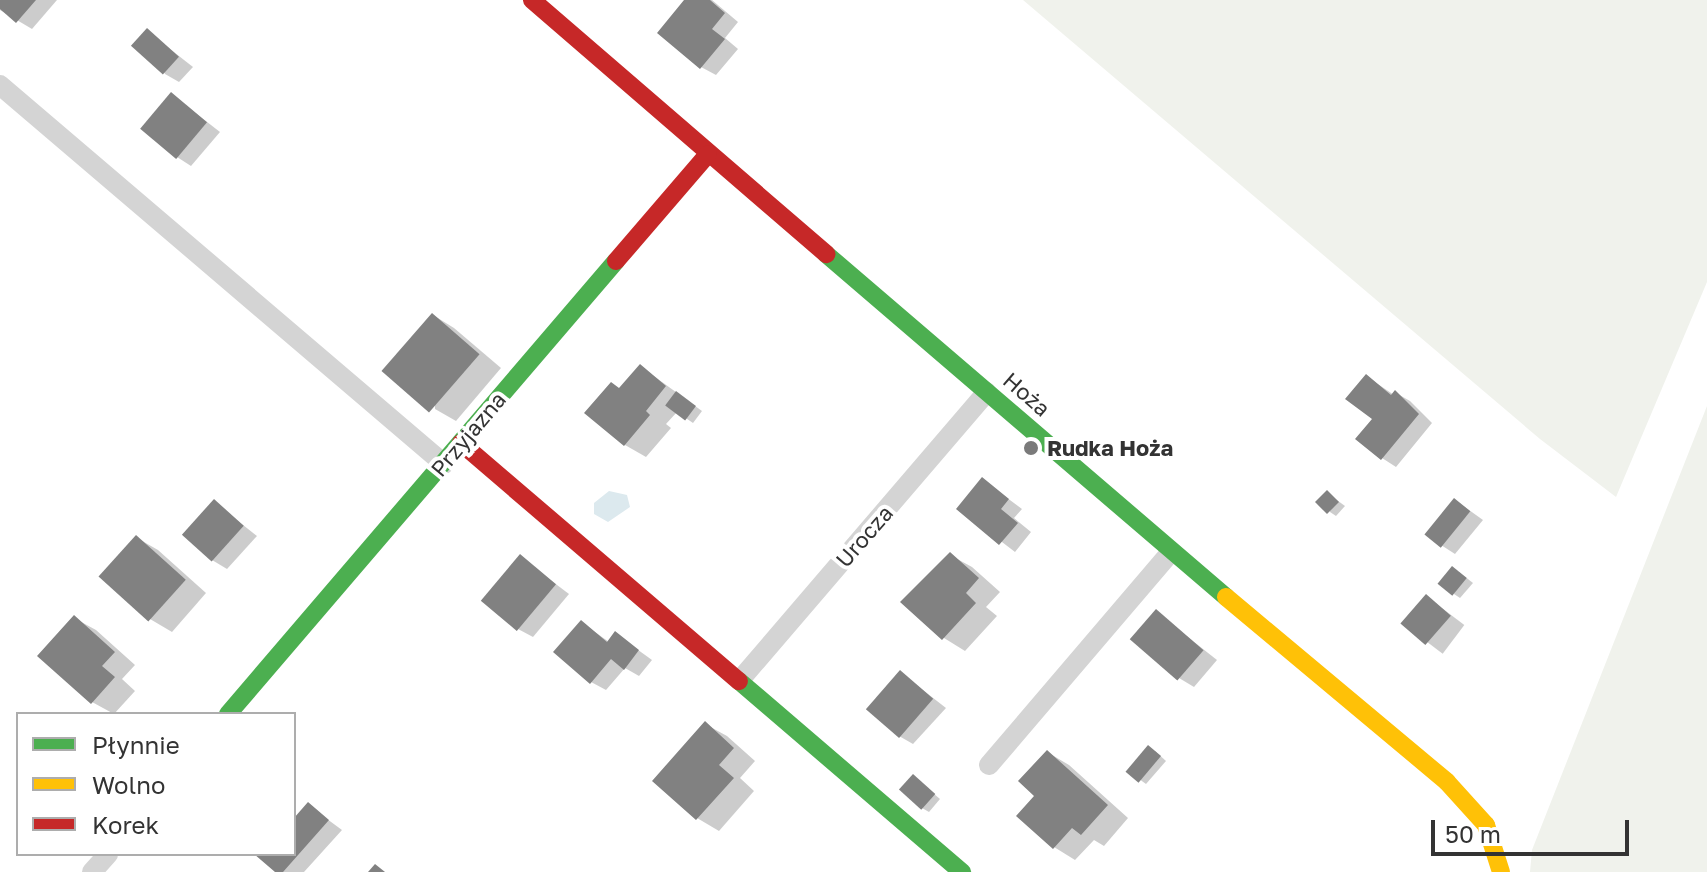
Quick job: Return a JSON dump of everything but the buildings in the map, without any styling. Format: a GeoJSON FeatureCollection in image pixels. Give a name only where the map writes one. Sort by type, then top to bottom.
{"type":"FeatureCollection","features":[{"type":"Feature","properties":{"kind":"street","name":"Hoża"},"geometry":{"type":"LineString","coordinates":[[532,0],[1171,552],[1447,782],[1486,825],[1501,872]]}},
{"type":"Feature","properties":{"kind":"street"},"geometry":{"type":"LineString","coordinates":[[0,85],[444,464]]}},
{"type":"Feature","properties":{"kind":"street","name":"Przyjazna"},"geometry":{"type":"LineString","coordinates":[[230,712],[708,154]]}},
{"type":"Feature","properties":{"kind":"street","name":"Urocza"},"geometry":{"type":"LineString","coordinates":[[740,680],[987,392]]}},
{"type":"Feature","properties":{"kind":"street"},"geometry":{"type":"LineString","coordinates":[[461,443],[962,872]]}},
{"type":"Feature","properties":{"kind":"street"},"geometry":{"type":"LineString","coordinates":[[989,765],[1171,552]]}},
{"type":"Feature","properties":{"kind":"street"},"geometry":{"type":"LineString","coordinates":[[92,872],[106,856]]}},
{"type":"Feature","properties":{"kind":"shaded area"},"geometry":{"type":"Polygon","coordinates":[[[1023,0],[1707,0],[1707,282],[1616,497],[1540,439],[1023,0]]]}},
{"type":"Feature","properties":{"kind":"shaded area"},"geometry":{"type":"Polygon","coordinates":[[[1707,406],[1707,872],[1530,872],[1532,850],[1707,406]]]}},
{"type":"Feature","properties":{"kind":"shaded area"},"geometry":{"type":"Polygon","coordinates":[[[609,491],[627,495],[630,507],[608,522],[594,514],[594,503],[609,491]]]}},
{"type":"Feature","properties":{"kind":"traffic: fast"},"geometry":{"type":"LineString","coordinates":[[826,254],[1226,597]]}},
{"type":"Feature","properties":{"kind":"traffic: fast"},"geometry":{"type":"LineString","coordinates":[[230,712],[616,261]]}},
{"type":"Feature","properties":{"kind":"traffic: fast"},"geometry":{"type":"LineString","coordinates":[[739,681],[962,872]]}},
{"type":"Feature","properties":{"kind":"traffic: slow"},"geometry":{"type":"LineString","coordinates":[[1226,597],[1447,782],[1486,825],[1501,872]]}},
{"type":"Feature","properties":{"kind":"traffic: jam"},"geometry":{"type":"LineString","coordinates":[[532,0],[826,254]]}},
{"type":"Feature","properties":{"kind":"traffic: jam"},"geometry":{"type":"LineString","coordinates":[[616,261],[708,154]]}},
{"type":"Feature","properties":{"kind":"traffic: jam"},"geometry":{"type":"LineString","coordinates":[[461,443],[739,681]]}},
{"type":"Feature","properties":{"kind":"place","name":"Rudka Hoża"},"geometry":{"type":"Point","coordinates":[1031,448]}}]}
